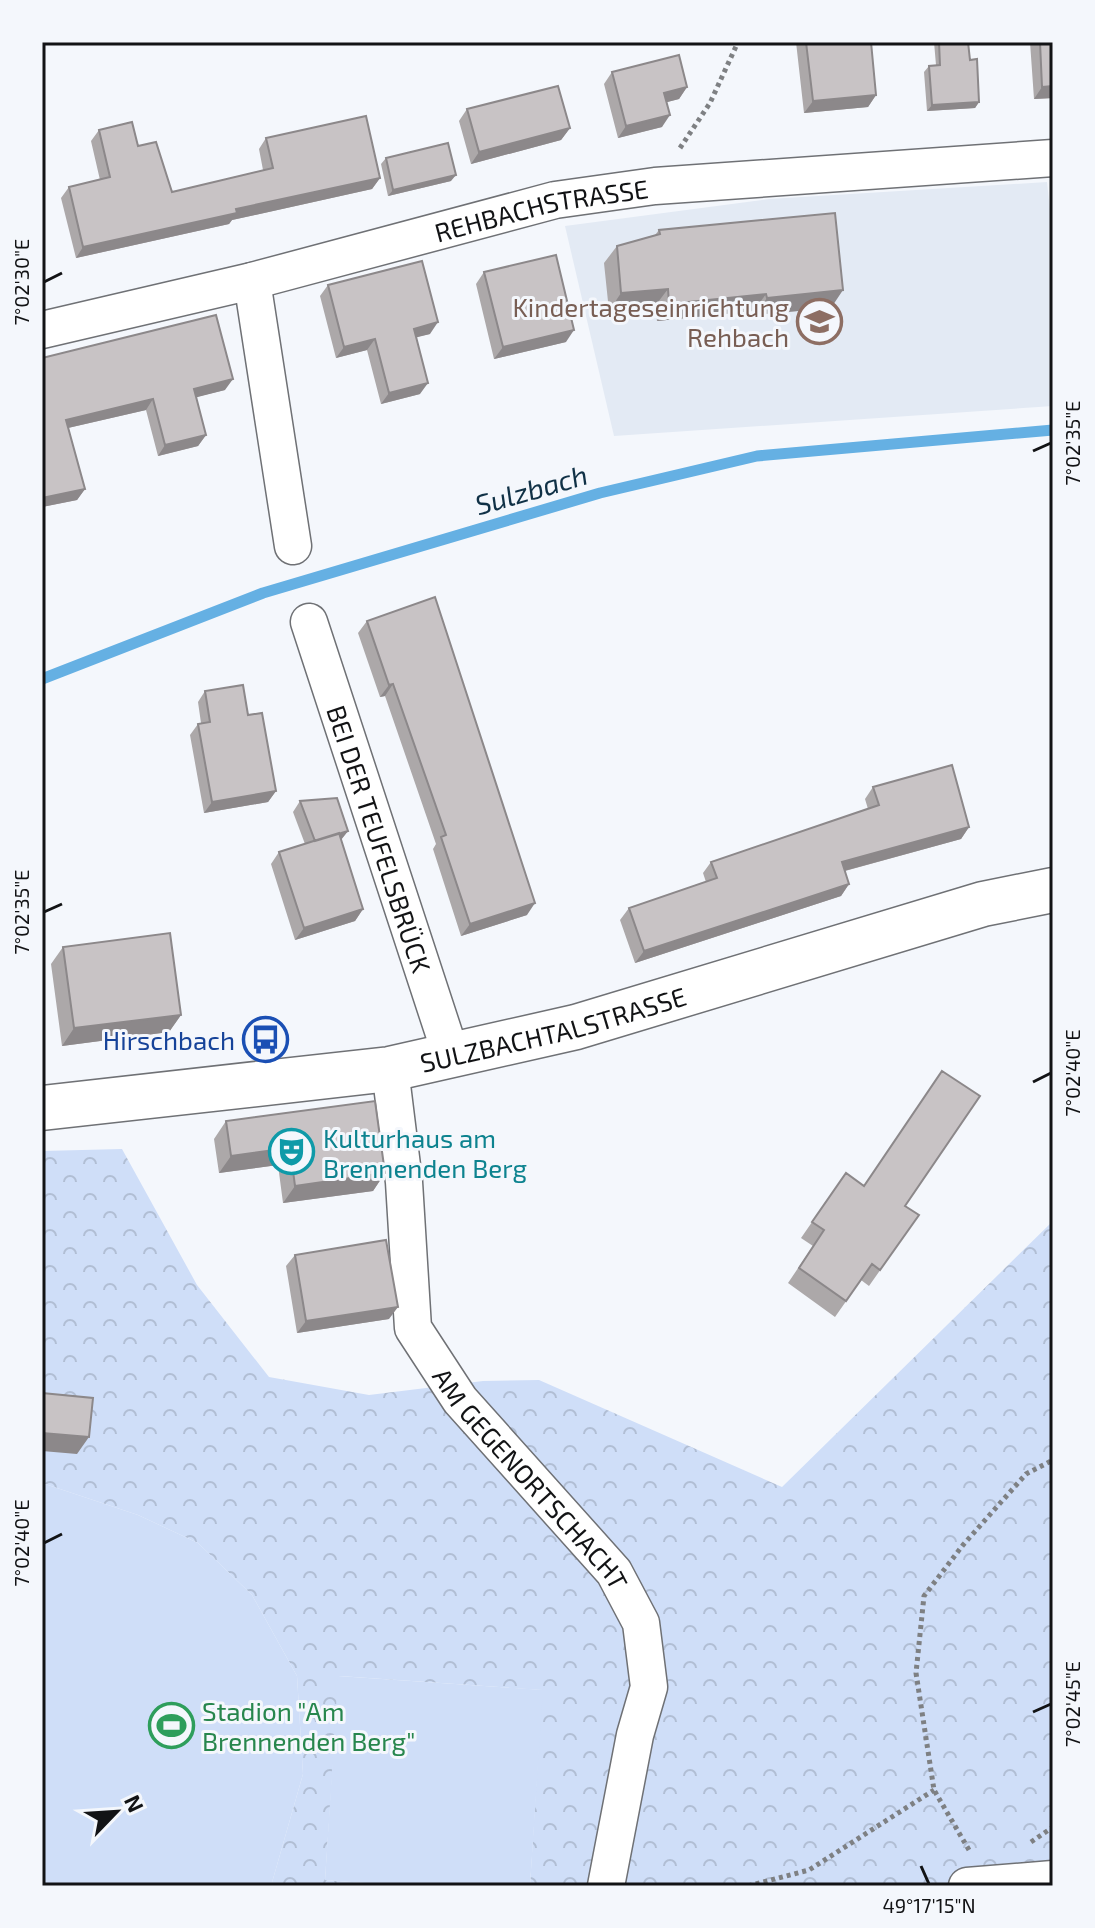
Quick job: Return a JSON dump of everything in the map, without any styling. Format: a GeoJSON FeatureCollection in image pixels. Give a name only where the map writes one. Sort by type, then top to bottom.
{"type":"FeatureCollection","features":[{"type":"Feature","properties":{"kind":"main road","name":"SULZBACHTALSTRASSE"},"geometry":{"type":"LineString","coordinates":[[42,1108],[390,1069],[576,1027],[983,904],[1053,890]]}},
{"type":"Feature","properties":{"kind":"street","name":"REHBACHSTRASSE"},"geometry":{"type":"LineString","coordinates":[[42,330],[252,281],[555,200],[655,186],[1053,158]]}},
{"type":"Feature","properties":{"kind":"street"},"geometry":{"type":"LineString","coordinates":[[252,281],[293,546]]}},
{"type":"Feature","properties":{"kind":"street","name":"BEI DER TEUFELSBRÜCK"},"geometry":{"type":"LineString","coordinates":[[309,622],[451,1055]]}},
{"type":"Feature","properties":{"kind":"street","name":"AM GEGENORTSCHACHT"},"geometry":{"type":"LineString","coordinates":[[390,1069],[404,1182],[413,1328],[460,1400],[614,1572],[641,1623],[649,1687],[635,1735],[606,1886]]}},
{"type":"Feature","properties":{"kind":"street"},"geometry":{"type":"LineString","coordinates":[[968,1885],[1053,1879]]}},
{"type":"Feature","properties":{"kind":"path"},"geometry":{"type":"LineString","coordinates":[[655,186],[710,103],[738,42]]}},
{"type":"Feature","properties":{"kind":"path"},"geometry":{"type":"LineString","coordinates":[[968,1885],[969,1851],[934,1790],[916,1673],[924,1596],[963,1545],[1026,1474],[1053,1460]]}},
{"type":"Feature","properties":{"kind":"path"},"geometry":{"type":"LineString","coordinates":[[748,1886],[809,1870],[934,1790]]}},
{"type":"Feature","properties":{"kind":"shaded area","name":"Kindertageseinrichtung Rehbach"},"geometry":{"type":"Polygon","coordinates":[[[1047,182],[1053,236],[1053,406],[614,436],[565,226],[769,199],[1047,182]]]}},
{"type":"Feature","properties":{"kind":"green space"},"geometry":{"type":"Polygon","coordinates":[[[122,1149],[197,1285],[269,1377],[369,1395],[483,1381],[539,1380],[782,1487],[1053,1221],[1053,1879],[967,1886],[530,1886],[542,1690],[339,1676],[325,1880],[405,1886],[271,1886],[303,1774],[297,1676],[252,1595],[198,1543],[138,1515],[42,1483],[42,1151],[122,1149]]]}},
{"type":"Feature","properties":{"kind":"green space","name":"Stadion \"Am Brennenden Berg\""},"geometry":{"type":"Polygon","coordinates":[[[42,1483],[138,1515],[198,1543],[252,1595],[297,1676],[303,1774],[271,1886],[42,1886],[42,1483]]]}},
{"type":"Feature","properties":{"kind":"green space"},"geometry":{"type":"Polygon","coordinates":[[[338,1676],[543,1690],[530,1886],[405,1886],[325,1880],[338,1676]]]}},
{"type":"Feature","properties":{"kind":"building"},"geometry":{"type":"Polygon","coordinates":[[[806,42],[871,42],[876,95],[813,101],[806,42]]]}},
{"type":"Feature","properties":{"kind":"building"},"geometry":{"type":"Polygon","coordinates":[[[939,42],[968,42],[970,60],[977,59],[979,102],[932,105],[929,66],[940,65],[939,42]]]}},
{"type":"Feature","properties":{"kind":"building"},"geometry":{"type":"Polygon","coordinates":[[[1040,42],[1053,42],[1053,86],[1042,87],[1040,42]]]}},
{"type":"Feature","properties":{"kind":"building"},"geometry":{"type":"Polygon","coordinates":[[[679,55],[687,87],[664,93],[670,115],[626,126],[612,72],[679,55]]]}},
{"type":"Feature","properties":{"kind":"building"},"geometry":{"type":"Polygon","coordinates":[[[558,86],[570,128],[479,152],[467,109],[558,86]]]}},
{"type":"Feature","properties":{"kind":"building"},"geometry":{"type":"Polygon","coordinates":[[[366,116],[380,178],[83,247],[69,187],[110,177],[99,130],[132,122],[138,146],[156,142],[172,192],[273,168],[266,138],[366,116]]]}},
{"type":"Feature","properties":{"kind":"building"},"geometry":{"type":"Polygon","coordinates":[[[448,143],[456,175],[393,190],[386,158],[448,143]]]}},
{"type":"Feature","properties":{"kind":"building"},"geometry":{"type":"Polygon","coordinates":[[[835,213],[843,290],[669,304],[668,289],[621,293],[617,246],[660,234],[659,230],[835,213]]]}},
{"type":"Feature","properties":{"kind":"building"},"geometry":{"type":"Polygon","coordinates":[[[556,255],[574,330],[503,347],[484,272],[556,255]]]}},
{"type":"Feature","properties":{"kind":"building"},"geometry":{"type":"Polygon","coordinates":[[[422,261],[438,322],[414,329],[428,383],[389,393],[375,339],[344,347],[328,285],[422,261]]]}},
{"type":"Feature","properties":{"kind":"building"},"geometry":{"type":"Polygon","coordinates":[[[216,315],[233,379],[194,389],[206,435],[165,445],[153,399],[66,420],[85,489],[42,498],[42,358],[216,315]]]}},
{"type":"Feature","properties":{"kind":"building"},"geometry":{"type":"Polygon","coordinates":[[[435,597],[535,903],[470,924],[441,837],[446,835],[393,684],[389,685],[367,621],[435,597]]]}},
{"type":"Feature","properties":{"kind":"building"},"geometry":{"type":"Polygon","coordinates":[[[243,685],[248,715],[262,713],[276,791],[212,802],[198,724],[210,722],[205,691],[243,685]]]}},
{"type":"Feature","properties":{"kind":"building"},"geometry":{"type":"Polygon","coordinates":[[[952,765],[969,827],[842,862],[849,884],[644,951],[629,908],[717,878],[711,862],[879,805],[873,787],[952,765]]]}},
{"type":"Feature","properties":{"kind":"building"},"geometry":{"type":"Polygon","coordinates":[[[337,798],[348,831],[315,841],[300,801],[337,798]]]}},
{"type":"Feature","properties":{"kind":"building"},"geometry":{"type":"Polygon","coordinates":[[[339,833],[363,909],[304,928],[279,852],[339,833]]]}},
{"type":"Feature","properties":{"kind":"building"},"geometry":{"type":"Polygon","coordinates":[[[170,933],[181,1015],[74,1028],[63,947],[170,933]]]}},
{"type":"Feature","properties":{"kind":"building"},"geometry":{"type":"Polygon","coordinates":[[[942,1071],[980,1096],[905,1206],[919,1215],[880,1270],[872,1264],[846,1301],[799,1268],[824,1230],[812,1222],[846,1173],[864,1186],[942,1071]]]}},
{"type":"Feature","properties":{"kind":"building","name":"Kulturhaus am Brennenden Berg"},"geometry":{"type":"Polygon","coordinates":[[[375,1101],[385,1173],[295,1186],[290,1148],[231,1156],[226,1121],[375,1101]]]}},
{"type":"Feature","properties":{"kind":"building"},"geometry":{"type":"Polygon","coordinates":[[[386,1240],[398,1307],[306,1321],[295,1255],[386,1240]]]}},
{"type":"Feature","properties":{"kind":"building"},"geometry":{"type":"Polygon","coordinates":[[[42,1393],[93,1398],[89,1437],[42,1433],[42,1393]]]}},
{"type":"Feature","properties":{"kind":"waterway","name":"Sulzbach"},"geometry":{"type":"LineString","coordinates":[[42,679],[263,593],[600,493],[757,456],[1053,430]]}},
{"type":"Feature","properties":{"kind":"place","name":"Kindertageseinrichtung Rehbach"},"geometry":{"type":"Point","coordinates":[820,321]}},
{"type":"Feature","properties":{"kind":"place","name":"Hirschbach"},"geometry":{"type":"Point","coordinates":[266,1039]}},
{"type":"Feature","properties":{"kind":"place","name":"Kulturhaus am Brennenden Berg"},"geometry":{"type":"Point","coordinates":[292,1152]}},
{"type":"Feature","properties":{"kind":"place","name":"Stadion \"Am Brennenden Berg\""},"geometry":{"type":"Point","coordinates":[171,1725]}}]}
